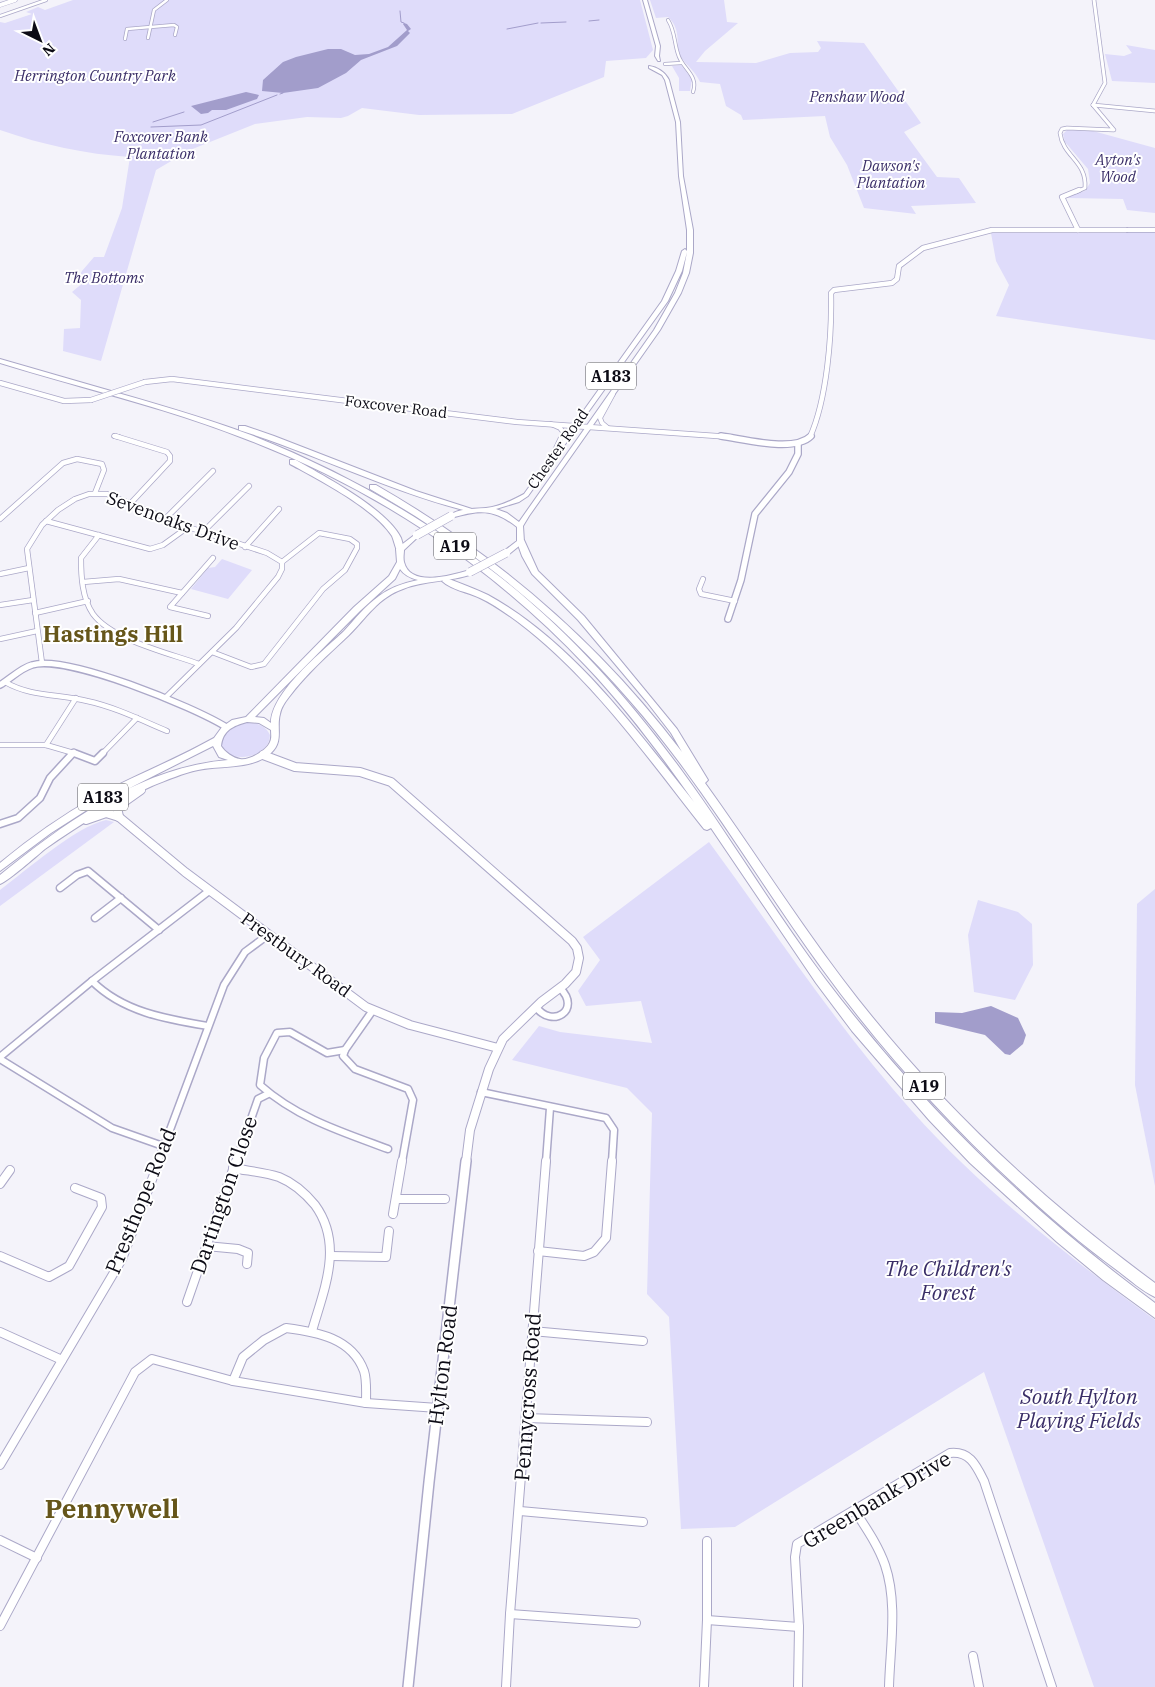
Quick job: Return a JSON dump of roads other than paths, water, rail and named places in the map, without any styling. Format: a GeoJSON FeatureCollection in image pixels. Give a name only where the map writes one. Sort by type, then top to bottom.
{"type":"FeatureCollection","features":[{"type":"Feature","properties":{"kind":"highway","name":"A19"},"geometry":{"type":"LineString","coordinates":[[0,356],[239,427],[312,457],[387,495],[467,545],[517,584],[573,633],[634,699],[670,744],[739,838],[810,944],[849,997],[922,1084],[987,1152],[1023,1186],[1062,1220],[1155,1291]]}},
{"type":"Feature","properties":{"kind":"highway","name":"A19"},"geometry":{"type":"LineString","coordinates":[[0,361],[202,422],[285,452],[347,481],[414,519],[506,584],[575,648],[631,710],[684,781],[752,883],[844,1012],[909,1092],[941,1127],[1008,1192],[1058,1236],[1155,1311]]}},
{"type":"Feature","properties":{"kind":"highway","name":"A19"},"geometry":{"type":"LineString","coordinates":[[202,422],[258,446],[319,477],[359,504],[389,528],[396,537],[400,549]]}},
{"type":"Feature","properties":{"kind":"highway"},"geometry":{"type":"LineString","coordinates":[[239,427],[432,498],[471,510]]}},
{"type":"Feature","properties":{"kind":"highway"},"geometry":{"type":"LineString","coordinates":[[521,542],[535,572],[581,618],[674,731],[739,838]]}},
{"type":"Feature","properties":{"kind":"highway"},"geometry":{"type":"LineString","coordinates":[[446,581],[472,589],[500,606],[535,631],[588,681],[752,883]]}},
{"type":"Feature","properties":{"kind":"main road"},"geometry":{"type":"LineString","coordinates":[[0,5],[15,0]]}},
{"type":"Feature","properties":{"kind":"main road"},"geometry":{"type":"LineString","coordinates":[[645,0],[658,46],[656,53],[657,62]]}},
{"type":"Feature","properties":{"kind":"main road"},"geometry":{"type":"LineString","coordinates":[[650,67],[657,62]]}},
{"type":"Feature","properties":{"kind":"main road"},"geometry":{"type":"LineString","coordinates":[[650,67],[657,62]]}},
{"type":"Feature","properties":{"kind":"main road","name":"A183"},"geometry":{"type":"LineString","coordinates":[[657,62],[664,74]]}},
{"type":"Feature","properties":{"kind":"main road"},"geometry":{"type":"LineString","coordinates":[[650,67],[664,74]]}},
{"type":"Feature","properties":{"kind":"main road","name":"Chester Road"},"geometry":{"type":"LineString","coordinates":[[520,526],[657,330],[678,293],[686,272],[690,253],[690,230],[681,176],[678,122],[664,74]]}},
{"type":"Feature","properties":{"kind":"main road","name":"Chester Road"},"geometry":{"type":"LineString","coordinates":[[451,516],[471,510],[490,509],[516,501],[526,495],[574,425],[629,352],[670,290],[684,253],[687,213]]}},
{"type":"Feature","properties":{"kind":"main road"},"geometry":{"type":"LineString","coordinates":[[400,562],[408,573],[428,580],[446,581],[470,572],[506,553],[521,542],[520,526],[507,516],[490,509]]}},
{"type":"Feature","properties":{"kind":"main road"},"geometry":{"type":"LineString","coordinates":[[249,718],[392,576],[400,562],[400,549],[417,535],[451,516]]}},
{"type":"Feature","properties":{"kind":"main road"},"geometry":{"type":"LineString","coordinates":[[263,755],[274,746],[277,709],[305,674],[379,599],[395,589],[428,580]]}},
{"type":"Feature","properties":{"kind":"main road"},"geometry":{"type":"LineString","coordinates":[[226,727],[234,722],[249,718],[260,719],[274,728]]}},
{"type":"Feature","properties":{"kind":"main road","name":"A183"},"geometry":{"type":"LineString","coordinates":[[0,868],[31,843],[99,799],[192,755],[216,740],[219,733],[226,727]]}},
{"type":"Feature","properties":{"kind":"main road"},"geometry":{"type":"LineString","coordinates":[[216,740],[218,752],[228,759],[237,761]]}},
{"type":"Feature","properties":{"kind":"main road","name":"A183"},"geometry":{"type":"LineString","coordinates":[[0,880],[38,849],[117,800],[155,782],[204,766],[245,761],[263,755]]}},
{"type":"Feature","properties":{"kind":"street"},"geometry":{"type":"LineString","coordinates":[[0,16],[46,0]]}},
{"type":"Feature","properties":{"kind":"street"},"geometry":{"type":"LineString","coordinates":[[148,38],[154,10],[167,0]]}},
{"type":"Feature","properties":{"kind":"street"},"geometry":{"type":"LineString","coordinates":[[1093,105],[1105,83],[1094,0]]}},
{"type":"Feature","properties":{"kind":"street"},"geometry":{"type":"LineString","coordinates":[[668,20],[674,29],[677,54],[695,79],[696,84],[693,92]]}},
{"type":"Feature","properties":{"kind":"street"},"geometry":{"type":"LineString","coordinates":[[125,39],[127,29],[151,27],[176,26],[175,36]]}},
{"type":"Feature","properties":{"kind":"street"},"geometry":{"type":"LineString","coordinates":[[657,62],[681,62]]}},
{"type":"Feature","properties":{"kind":"street"},"geometry":{"type":"LineString","coordinates":[[1093,105],[1155,111]]}},
{"type":"Feature","properties":{"kind":"street"},"geometry":{"type":"LineString","coordinates":[[1078,230],[1062,197],[1085,188],[1086,175],[1079,163],[1063,146],[1060,133],[1062,129],[1068,128],[1114,130],[1093,105]]}},
{"type":"Feature","properties":{"kind":"street"},"geometry":{"type":"LineString","coordinates":[[728,619],[735,601],[755,516],[765,498],[793,468],[797,460],[798,444],[811,436],[827,370],[832,291],[841,288],[892,283],[898,279],[900,266],[921,248],[989,231],[1155,230]]}},
{"type":"Feature","properties":{"kind":"street","name":"Foxcover Road"},"geometry":{"type":"LineString","coordinates":[[0,383],[64,401],[91,400],[145,382],[172,379],[517,422],[711,435],[782,444],[798,444]]}},
{"type":"Feature","properties":{"kind":"street"},"geometry":{"type":"LineString","coordinates":[[608,428],[602,423],[600,418],[616,388]]}},
{"type":"Feature","properties":{"kind":"street"},"geometry":{"type":"LineString","coordinates":[[551,424],[564,432],[552,457]]}},
{"type":"Feature","properties":{"kind":"street"},"geometry":{"type":"LineString","coordinates":[[114,436],[167,452],[170,456],[170,461],[130,504]]}},
{"type":"Feature","properties":{"kind":"street"},"geometry":{"type":"LineString","coordinates":[[0,519],[63,463],[77,459],[102,464],[104,470],[95,493]]}},
{"type":"Feature","properties":{"kind":"street"},"geometry":{"type":"LineString","coordinates":[[166,518],[213,471]]}},
{"type":"Feature","properties":{"kind":"street"},"geometry":{"type":"LineString","coordinates":[[203,532],[248,486]]}},
{"type":"Feature","properties":{"kind":"street","name":"Sevenoaks Drive"},"geometry":{"type":"LineString","coordinates":[[42,663],[29,568],[28,543],[46,521],[71,501],[95,493],[107,494],[188,527],[267,553],[282,562]]}},
{"type":"Feature","properties":{"kind":"street"},"geometry":{"type":"LineString","coordinates":[[245,547],[280,509]]}},
{"type":"Feature","properties":{"kind":"street"},"geometry":{"type":"LineString","coordinates":[[46,521],[150,549],[163,545],[188,527]]}},
{"type":"Feature","properties":{"kind":"street"},"geometry":{"type":"LineString","coordinates":[[164,698],[236,628],[278,577],[282,569],[282,562],[296,554],[310,538],[318,533],[350,540],[357,544],[357,548],[344,570],[323,589],[264,664],[251,667],[212,652]]}},
{"type":"Feature","properties":{"kind":"street"},"geometry":{"type":"LineString","coordinates":[[99,535],[80,558],[83,582],[92,613],[115,633],[199,664]]}},
{"type":"Feature","properties":{"kind":"street"},"geometry":{"type":"LineString","coordinates":[[208,616],[170,607],[213,558]]}},
{"type":"Feature","properties":{"kind":"street"},"geometry":{"type":"LineString","coordinates":[[0,574],[29,568]]}},
{"type":"Feature","properties":{"kind":"street"},"geometry":{"type":"LineString","coordinates":[[83,582],[119,578],[182,593]]}},
{"type":"Feature","properties":{"kind":"street"},"geometry":{"type":"LineString","coordinates":[[703,579],[699,589],[701,594],[735,601]]}},
{"type":"Feature","properties":{"kind":"street"},"geometry":{"type":"LineString","coordinates":[[0,605],[33,600]]}},
{"type":"Feature","properties":{"kind":"street"},"geometry":{"type":"LineString","coordinates":[[35,613],[88,601]]}},
{"type":"Feature","properties":{"kind":"street"},"geometry":{"type":"LineString","coordinates":[[0,639],[37,631]]}},
{"type":"Feature","properties":{"kind":"street"},"geometry":{"type":"LineString","coordinates":[[3,683],[32,665],[50,663],[120,680],[210,717],[226,727]]}},
{"type":"Feature","properties":{"kind":"street"},"geometry":{"type":"LineString","coordinates":[[3,683],[24,692],[76,698],[111,708],[167,731]]}},
{"type":"Feature","properties":{"kind":"street"},"geometry":{"type":"LineString","coordinates":[[46,746],[76,698]]}},
{"type":"Feature","properties":{"kind":"street"},"geometry":{"type":"LineString","coordinates":[[0,745],[46,746],[74,752],[95,760],[137,718]]}},
{"type":"Feature","properties":{"kind":"street"},"geometry":{"type":"LineString","coordinates":[[0,824],[18,818],[40,798],[50,778],[74,752]]}},
{"type":"Feature","properties":{"kind":"street","name":"Hylton Road"},"geometry":{"type":"LineString","coordinates":[[263,755],[288,766],[363,772],[391,782],[572,941],[577,948],[579,958],[576,972],[503,1039],[481,1092],[470,1130],[408,1687]]}},
{"type":"Feature","properties":{"kind":"street"},"geometry":{"type":"LineString","coordinates":[[119,817],[116,810],[120,803],[155,782]]}},
{"type":"Feature","properties":{"kind":"street"},"geometry":{"type":"LineString","coordinates":[[73,826],[106,813],[119,817]]}},
{"type":"Feature","properties":{"kind":"street","name":"Prestbury Road"},"geometry":{"type":"LineString","coordinates":[[119,817],[210,891],[373,1010],[410,1025],[498,1048]]}},
{"type":"Feature","properties":{"kind":"street"},"geometry":{"type":"LineString","coordinates":[[60,888],[77,875],[88,871],[159,930]]}},
{"type":"Feature","properties":{"kind":"street"},"geometry":{"type":"LineString","coordinates":[[163,1146],[112,1128],[0,1058],[92,981],[210,891]]}},
{"type":"Feature","properties":{"kind":"street"},"geometry":{"type":"LineString","coordinates":[[95,918],[121,898]]}},
{"type":"Feature","properties":{"kind":"street","name":"Presthope Road"},"geometry":{"type":"LineString","coordinates":[[0,1465],[122,1259],[224,985],[245,952],[268,934]]}},
{"type":"Feature","properties":{"kind":"street"},"geometry":{"type":"LineString","coordinates":[[92,981],[111,998],[140,1011],[166,1020],[208,1026]]}},
{"type":"Feature","properties":{"kind":"street"},"geometry":{"type":"LineString","coordinates":[[536,1007],[539,1013],[544,1016],[562,1014],[569,1005],[569,1000],[568,995],[560,988]]}},
{"type":"Feature","properties":{"kind":"street"},"geometry":{"type":"LineString","coordinates":[[373,1010],[344,1050],[343,1056],[355,1069],[408,1089],[413,1100],[393,1214]]}},
{"type":"Feature","properties":{"kind":"street"},"geometry":{"type":"LineString","coordinates":[[344,1050],[327,1053],[290,1032],[277,1033],[269,1044],[259,1073],[260,1085],[268,1094],[315,1121],[388,1149]]}},
{"type":"Feature","properties":{"kind":"street"},"geometry":{"type":"LineString","coordinates":[[481,1092],[550,1108],[606,1118],[614,1130],[606,1238],[594,1252],[584,1256],[538,1251]]}},
{"type":"Feature","properties":{"kind":"street","name":"Dartington Close"},"geometry":{"type":"LineString","coordinates":[[187,1302],[258,1099],[268,1094]]}},
{"type":"Feature","properties":{"kind":"street","name":"Pennycross Road"},"geometry":{"type":"LineString","coordinates":[[506,1687],[510,1614],[520,1511],[550,1108]]}},
{"type":"Feature","properties":{"kind":"street"},"geometry":{"type":"LineString","coordinates":[[233,1168],[280,1178],[306,1194],[318,1208],[323,1219],[331,1256],[312,1331]]}},
{"type":"Feature","properties":{"kind":"street"},"geometry":{"type":"LineString","coordinates":[[0,1184],[10,1170]]}},
{"type":"Feature","properties":{"kind":"street"},"geometry":{"type":"LineString","coordinates":[[0,1256],[49,1277],[69,1266],[102,1207],[101,1198],[75,1188]]}},
{"type":"Feature","properties":{"kind":"street"},"geometry":{"type":"LineString","coordinates":[[397,1199],[444,1199]]}},
{"type":"Feature","properties":{"kind":"street"},"geometry":{"type":"LineString","coordinates":[[331,1256],[386,1257],[390,1231]]}},
{"type":"Feature","properties":{"kind":"street"},"geometry":{"type":"LineString","coordinates":[[206,1246],[238,1249],[248,1253],[247,1264]]}},
{"type":"Feature","properties":{"kind":"street"},"geometry":{"type":"LineString","coordinates":[[233,1381],[243,1357],[264,1340],[286,1328],[312,1331],[337,1340],[355,1354],[365,1373],[366,1403]]}},
{"type":"Feature","properties":{"kind":"street"},"geometry":{"type":"LineString","coordinates":[[532,1331],[643,1341]]}},
{"type":"Feature","properties":{"kind":"street"},"geometry":{"type":"LineString","coordinates":[[0,1332],[62,1360]]}},
{"type":"Feature","properties":{"kind":"street"},"geometry":{"type":"LineString","coordinates":[[0,1626],[135,1372],[152,1359],[233,1381],[366,1403],[438,1408]]}},
{"type":"Feature","properties":{"kind":"street"},"geometry":{"type":"LineString","coordinates":[[526,1418],[647,1422]]}},
{"type":"Feature","properties":{"kind":"street","name":"Greenbank Drive"},"geometry":{"type":"LineString","coordinates":[[798,1687],[799,1627],[795,1557],[797,1544],[950,1453],[959,1452],[968,1456],[978,1467],[984,1480],[1052,1687]]}},
{"type":"Feature","properties":{"kind":"street"},"geometry":{"type":"LineString","coordinates":[[520,1511],[643,1522]]}},
{"type":"Feature","properties":{"kind":"street"},"geometry":{"type":"LineString","coordinates":[[855,1511],[874,1542],[887,1571],[890,1599],[889,1687]]}},
{"type":"Feature","properties":{"kind":"street"},"geometry":{"type":"LineString","coordinates":[[0,1540],[37,1558]]}},
{"type":"Feature","properties":{"kind":"street"},"geometry":{"type":"LineString","coordinates":[[704,1687],[707,1620],[707,1541]]}},
{"type":"Feature","properties":{"kind":"street"},"geometry":{"type":"LineString","coordinates":[[510,1614],[636,1623]]}},
{"type":"Feature","properties":{"kind":"street"},"geometry":{"type":"LineString","coordinates":[[707,1620],[799,1627]]}},
{"type":"Feature","properties":{"kind":"street"},"geometry":{"type":"LineString","coordinates":[[973,1656],[979,1687]]}},
{"type":"Feature","properties":{"kind":"waterway"},"geometry":{"type":"LineString","coordinates":[[400,11],[401,22],[404,23]]}},
{"type":"Feature","properties":{"kind":"waterway"},"geometry":{"type":"LineString","coordinates":[[589,21],[599,20]]}},
{"type":"Feature","properties":{"kind":"waterway"},"geometry":{"type":"LineString","coordinates":[[541,23],[566,22]]}},
{"type":"Feature","properties":{"kind":"waterway"},"geometry":{"type":"LineString","coordinates":[[507,29],[538,23]]}},
{"type":"Feature","properties":{"kind":"waterway"},"geometry":{"type":"LineString","coordinates":[[151,127],[201,125],[277,95]]}},
{"type":"Feature","properties":{"kind":"waterway"},"geometry":{"type":"LineString","coordinates":[[153,122],[184,112]]}},
{"type":"Feature","properties":{"kind":"district","name":"Hastings Hill"},"geometry":{"type":"Point","coordinates":[113,634]}},
{"type":"Feature","properties":{"kind":"district","name":"Pennywell"},"geometry":{"type":"Point","coordinates":[112,1509]}},
{"type":"Feature","properties":{"kind":"park label","name":"Herrington Country Park"},"geometry":{"type":"Point","coordinates":[95,76]}},
{"type":"Feature","properties":{"kind":"park label","name":"Penshaw Wood"},"geometry":{"type":"Point","coordinates":[857,97]}},
{"type":"Feature","properties":{"kind":"park label","name":"Foxcover Bank Plantation"},"geometry":{"type":"Point","coordinates":[161,146]}},
{"type":"Feature","properties":{"kind":"park label","name":"Ayton's Wood"},"geometry":{"type":"Point","coordinates":[1118,168]}},
{"type":"Feature","properties":{"kind":"park label","name":"Dawson's Plantation"},"geometry":{"type":"Point","coordinates":[891,174]}},
{"type":"Feature","properties":{"kind":"park label","name":"The Bottoms"},"geometry":{"type":"Point","coordinates":[104,278]}},
{"type":"Feature","properties":{"kind":"park label","name":"The Children's Forest"},"geometry":{"type":"Point","coordinates":[948,1281]}},
{"type":"Feature","properties":{"kind":"park label","name":"South Hylton Playing Fields"},"geometry":{"type":"Point","coordinates":[1079,1409]}}]}
